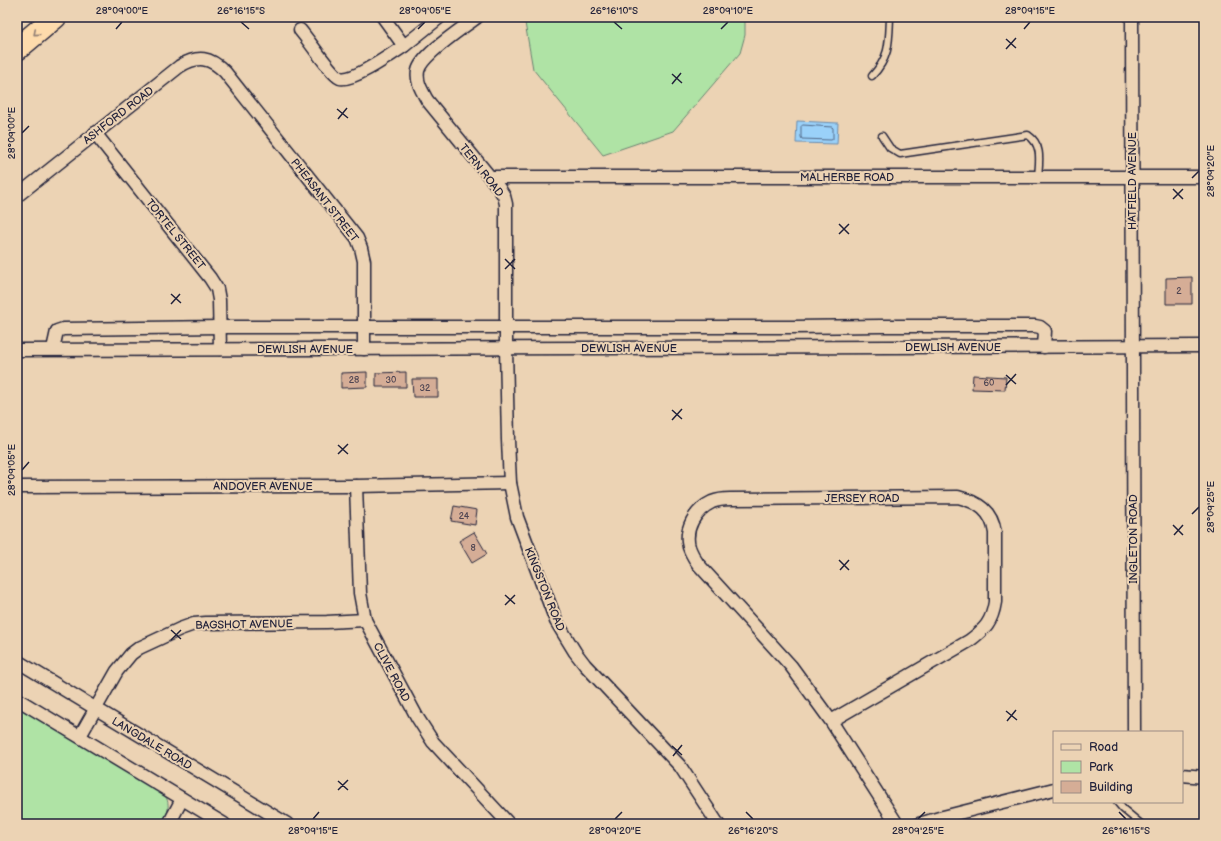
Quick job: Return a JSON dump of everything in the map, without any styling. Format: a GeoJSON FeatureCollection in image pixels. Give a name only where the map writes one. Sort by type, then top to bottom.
{"type":"FeatureCollection","features":[{"type":"Feature","properties":{"kind":"highway"},"geometry":{"type":"LineString","coordinates":[[17,49],[55,17]]}},
{"type":"Feature","properties":{"kind":"street"},"geometry":{"type":"LineString","coordinates":[[383,17],[404,46]]}},
{"type":"Feature","properties":{"kind":"street"},"geometry":{"type":"LineString","coordinates":[[300,30],[333,72],[341,78],[351,77],[374,66],[404,46],[440,17]]}},
{"type":"Feature","properties":{"kind":"street","name":"TERN ROAD"},"geometry":{"type":"LineString","coordinates":[[477,17],[428,55],[420,66],[418,78],[422,91],[427,100],[504,196],[506,204],[506,348]]}},
{"type":"Feature","properties":{"kind":"street","name":"HATFIELD AVENUE"},"geometry":{"type":"LineString","coordinates":[[1132,17],[1133,346]]}},
{"type":"Feature","properties":{"kind":"street","name":"ASHFORD ROAD"},"geometry":{"type":"LineString","coordinates":[[17,196],[187,61],[193,59],[205,59],[213,62],[225,72]]}},
{"type":"Feature","properties":{"kind":"street","name":"PHEASANT STREET"},"geometry":{"type":"LineString","coordinates":[[225,72],[356,238],[361,248],[364,261],[364,349]]}},
{"type":"Feature","properties":{"kind":"street","name":"TORTEL STREET"},"geometry":{"type":"LineString","coordinates":[[95,133],[210,278],[218,294],[220,349]]}},
{"type":"Feature","properties":{"kind":"street","name":"MALHERBE ROAD"},"geometry":{"type":"LineString","coordinates":[[490,177],[1204,177]]}},
{"type":"Feature","properties":{"kind":"street","name":"DEWLISH AVENUE"},"geometry":{"type":"LineString","coordinates":[[53,349],[57,331],[63,329],[220,327],[1035,326],[1043,329],[1045,334],[1044,347]]}},
{"type":"Feature","properties":{"kind":"street"},"geometry":{"type":"LineString","coordinates":[[596,327],[596,348]]}},
{"type":"Feature","properties":{"kind":"street"},"geometry":{"type":"LineString","coordinates":[[791,347],[792,327]]}},
{"type":"Feature","properties":{"kind":"street","name":"INGLETON ROAD"},"geometry":{"type":"LineString","coordinates":[[1133,346],[1134,731]]}},
{"type":"Feature","properties":{"kind":"street","name":"DEWLISH AVENUE"},"geometry":{"type":"LineString","coordinates":[[17,350],[1204,346]]}},
{"type":"Feature","properties":{"kind":"street","name":"KINGSTON ROAD"},"geometry":{"type":"LineString","coordinates":[[506,348],[510,483],[517,517],[556,621],[584,665],[680,766],[718,824]]}},
{"type":"Feature","properties":{"kind":"street","name":"ANDOVER AVENUE"},"geometry":{"type":"LineString","coordinates":[[17,487],[356,486],[510,483]]}},
{"type":"Feature","properties":{"kind":"street","name":"CLIVE ROAD"},"geometry":{"type":"LineString","coordinates":[[356,486],[360,592],[365,620],[417,717],[433,742],[509,824]]}},
{"type":"Feature","properties":{"kind":"street","name":"JERSEY ROAD"},"geometry":{"type":"LineString","coordinates":[[830,721],[969,641],[980,633],[990,622],[994,613],[995,602],[996,533],[991,518],[977,504],[969,500],[958,498],[730,499],[720,500],[708,504],[698,513],[689,528],[689,546],[698,564],[791,666],[830,721],[896,824]]}},
{"type":"Feature","properties":{"kind":"street","name":"BAGSHOT AVENUE"},"geometry":{"type":"LineString","coordinates":[[80,736],[117,671],[128,657],[139,648],[180,628],[194,624],[206,623],[327,622],[365,620]]}},
{"type":"Feature","properties":{"kind":"street","name":"LANGDALE ROAD"},"geometry":{"type":"LineString","coordinates":[[17,661],[287,824]]}},
{"type":"Feature","properties":{"kind":"street"},"geometry":{"type":"LineString","coordinates":[[17,699],[224,824]]}},
{"type":"Feature","properties":{"kind":"street"},"geometry":{"type":"LineString","coordinates":[[1183,775],[1204,777]]}},
{"type":"Feature","properties":{"kind":"street"},"geometry":{"type":"LineString","coordinates":[[919,824],[1053,789]]}},
{"type":"Feature","properties":{"kind":"street"},"geometry":{"type":"LineString","coordinates":[[169,824],[182,799]]}},
{"type":"Feature","properties":{"kind":"lane"},"geometry":{"type":"LineString","coordinates":[[872,76],[885,59],[889,41],[890,17]]}},
{"type":"Feature","properties":{"kind":"lane"},"geometry":{"type":"LineString","coordinates":[[882,136],[890,148],[900,154],[1028,136],[1034,139],[1039,150],[1038,177]]}},
{"type":"Feature","properties":{"kind":"lane"},"geometry":{"type":"LineString","coordinates":[[1118,803],[1140,824]]}},
{"type":"Feature","properties":{"kind":"green space"},"geometry":{"type":"Polygon","coordinates":[[[524,17],[745,17],[745,35],[740,53],[673,131],[603,155],[533,69],[524,17]]]}},
{"type":"Feature","properties":{"kind":"green space"},"geometry":{"type":"Polygon","coordinates":[[[17,704],[163,793],[168,804],[164,824],[17,824],[17,704]]]}},
{"type":"Feature","properties":{"kind":"water"},"geometry":{"type":"Polygon","coordinates":[[[797,121],[838,123],[837,144],[796,143],[797,121]]]}},
{"type":"Feature","properties":{"kind":"building"},"geometry":{"type":"Polygon","coordinates":[[[1192,277],[1192,304],[1166,304],[1166,278],[1192,277]]]}},
{"type":"Feature","properties":{"kind":"building"},"geometry":{"type":"Polygon","coordinates":[[[367,372],[367,387],[341,388],[341,373],[367,372]]]}},
{"type":"Feature","properties":{"kind":"building"},"geometry":{"type":"Polygon","coordinates":[[[406,372],[406,387],[376,387],[376,373],[406,372]]]}},
{"type":"Feature","properties":{"kind":"building"},"geometry":{"type":"Polygon","coordinates":[[[973,375],[1006,377],[1005,390],[972,389],[973,375]]]}},
{"type":"Feature","properties":{"kind":"building"},"geometry":{"type":"Polygon","coordinates":[[[412,379],[438,379],[438,397],[413,397],[412,379]]]}},
{"type":"Feature","properties":{"kind":"building"},"geometry":{"type":"Polygon","coordinates":[[[454,506],[477,510],[475,525],[451,521],[454,506]]]}},
{"type":"Feature","properties":{"kind":"building"},"geometry":{"type":"Polygon","coordinates":[[[474,532],[487,554],[472,563],[459,541],[474,532]]]}}]}
